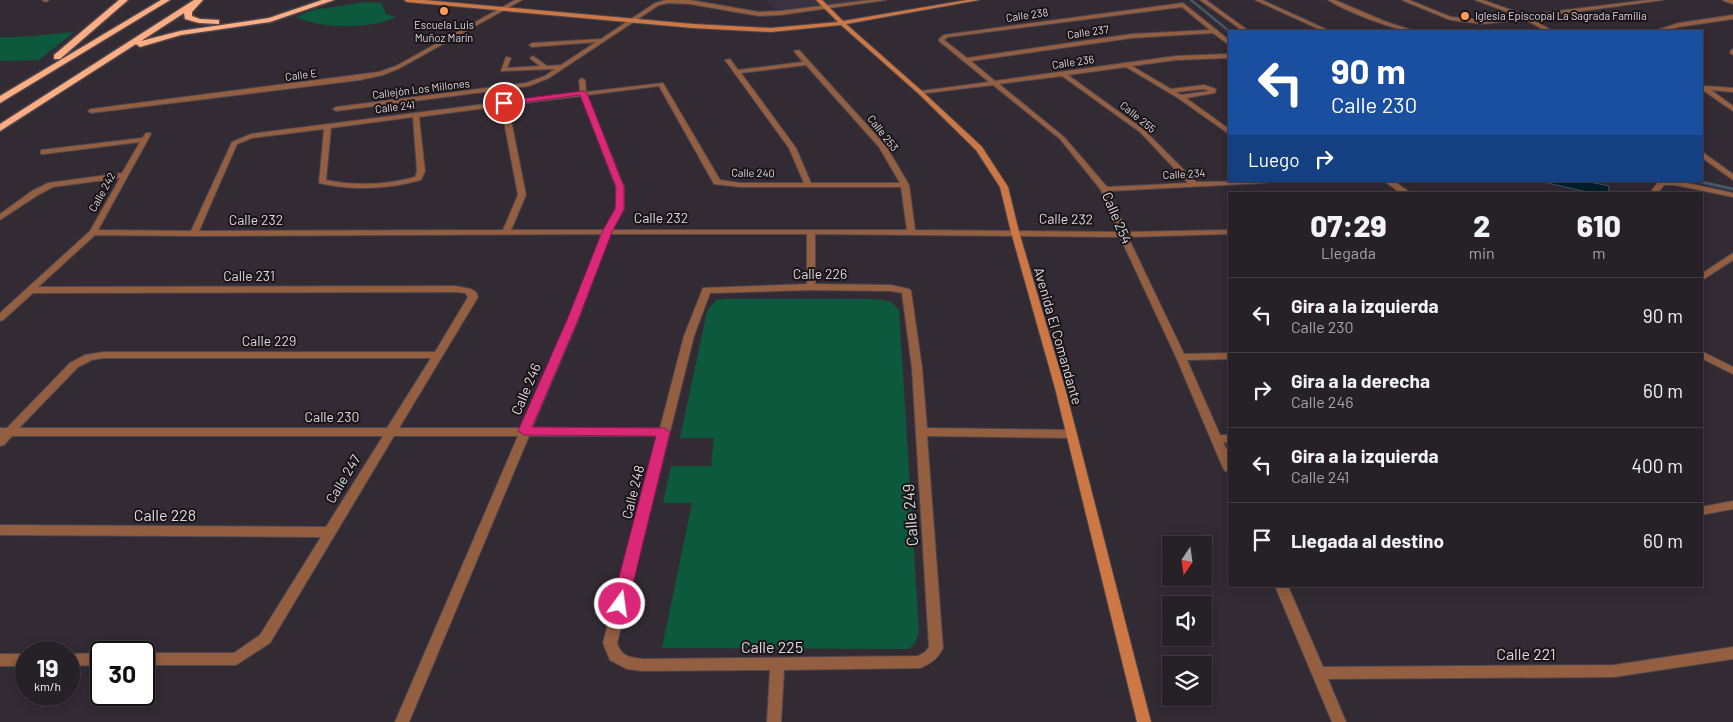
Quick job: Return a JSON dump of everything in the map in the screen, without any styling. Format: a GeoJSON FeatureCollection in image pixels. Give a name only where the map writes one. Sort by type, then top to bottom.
{"type":"FeatureCollection","features":[{"type":"Feature","properties":{"kind":"highway"},"geometry":{"type":"LineString","coordinates":[[22,87],[33,74],[82,37],[124,0]]}},
{"type":"Feature","properties":{"kind":"highway"},"geometry":{"type":"LineString","coordinates":[[0,100],[166,0]]}},
{"type":"Feature","properties":{"kind":"highway"},"geometry":{"type":"LineString","coordinates":[[78,66],[184,0]]}},
{"type":"Feature","properties":{"kind":"highway"},"geometry":{"type":"LineString","coordinates":[[198,1],[188,12],[188,17],[199,21],[237,22],[270,16],[288,10],[302,0]]}},
{"type":"Feature","properties":{"kind":"highway"},"geometry":{"type":"LineString","coordinates":[[118,53],[139,44],[172,35],[280,18],[330,0]]}},
{"type":"Feature","properties":{"kind":"highway"},"geometry":{"type":"LineString","coordinates":[[0,128],[198,1]]}},
{"type":"Feature","properties":{"kind":"main road"},"geometry":{"type":"LineString","coordinates":[[407,0],[501,10],[635,19]]}},
{"type":"Feature","properties":{"kind":"main road"},"geometry":{"type":"LineString","coordinates":[[454,0],[725,28],[771,30],[824,26],[943,0]]}},
{"type":"Feature","properties":{"kind":"main road","name":"Avenida El Comandante"},"geometry":{"type":"LineString","coordinates":[[819,0],[979,149],[1004,187],[1071,434],[1144,722]]}},
{"type":"Feature","properties":{"kind":"main road"},"geometry":{"type":"LineString","coordinates":[[840,21],[976,0]]}},
{"type":"Feature","properties":{"kind":"street","name":"Calle E"},"geometry":{"type":"LineString","coordinates":[[91,111],[381,74],[406,63],[519,0]]}},
{"type":"Feature","properties":{"kind":"street","name":"Callejón Los Millones"},"geometry":{"type":"LineString","coordinates":[[336,109],[526,85],[547,77],[656,4],[668,1],[690,2],[759,14],[883,0]]}},
{"type":"Feature","properties":{"kind":"street"},"geometry":{"type":"LineString","coordinates":[[1204,1],[1218,0]]}},
{"type":"Feature","properties":{"kind":"street"},"geometry":{"type":"LineString","coordinates":[[1258,0],[1325,30]]}},
{"type":"Feature","properties":{"kind":"street"},"geometry":{"type":"LineString","coordinates":[[1331,0],[1382,22],[1408,30]]}},
{"type":"Feature","properties":{"kind":"street"},"geometry":{"type":"LineString","coordinates":[[1405,0],[1460,20],[1483,22],[1660,0]]}},
{"type":"Feature","properties":{"kind":"street"},"geometry":{"type":"LineString","coordinates":[[1478,0],[1525,17],[1548,30]]}},
{"type":"Feature","properties":{"kind":"street"},"geometry":{"type":"LineString","coordinates":[[1726,0],[1733,2]]}},
{"type":"Feature","properties":{"kind":"street"},"geometry":{"type":"LineString","coordinates":[[1204,1],[1245,30]]}},
{"type":"Feature","properties":{"kind":"street","name":"Calle 238"},"geometry":{"type":"LineString","coordinates":[[960,34],[1183,5],[1215,32]]}},
{"type":"Feature","properties":{"kind":"street"},"geometry":{"type":"LineString","coordinates":[[1661,30],[1679,25],[1733,17]]}},
{"type":"Feature","properties":{"kind":"street"},"geometry":{"type":"LineString","coordinates":[[1215,32],[1228,42]]}},
{"type":"Feature","properties":{"kind":"street","name":"Calle 237"},"geometry":{"type":"LineString","coordinates":[[965,60],[1132,36],[1215,32]]}},
{"type":"Feature","properties":{"kind":"street","name":"Calle 254"},"geometry":{"type":"LineString","coordinates":[[960,34],[946,36],[941,40],[1062,138],[1105,189],[1123,235],[1181,357],[1228,466]]}},
{"type":"Feature","properties":{"kind":"street"},"geometry":{"type":"LineString","coordinates":[[532,44],[602,40]]}},
{"type":"Feature","properties":{"kind":"street"},"geometry":{"type":"LineString","coordinates":[[797,51],[808,63]]}},
{"type":"Feature","properties":{"kind":"street","name":"Calle 236"},"geometry":{"type":"LineString","coordinates":[[921,94],[1176,58],[1228,56]]}},
{"type":"Feature","properties":{"kind":"street"},"geometry":{"type":"LineString","coordinates":[[508,58],[503,70],[562,67]]}},
{"type":"Feature","properties":{"kind":"street"},"geometry":{"type":"LineString","coordinates":[[533,58],[545,67]]}},
{"type":"Feature","properties":{"kind":"street"},"geometry":{"type":"LineString","coordinates":[[728,60],[792,148],[808,184]]}},
{"type":"Feature","properties":{"kind":"street"},"geometry":{"type":"LineString","coordinates":[[738,72],[808,63]]}},
{"type":"Feature","properties":{"kind":"street","name":"Calle 253"},"geometry":{"type":"LineString","coordinates":[[808,63],[882,146],[905,185],[911,232]]}},
{"type":"Feature","properties":{"kind":"street"},"geometry":{"type":"LineString","coordinates":[[1127,65],[1227,128]]}},
{"type":"Feature","properties":{"kind":"street","name":"Calle 255"},"geometry":{"type":"LineString","coordinates":[[1062,74],[1142,131],[1195,185]]}},
{"type":"Feature","properties":{"kind":"street","name":"Calle 246"},"geometry":{"type":"LineString","coordinates":[[402,722],[524,431],[573,320],[607,232],[620,209],[620,187],[583,93],[582,80]]}},
{"type":"Feature","properties":{"kind":"street","name":"Calle 240"},"geometry":{"type":"LineString","coordinates":[[658,85],[661,84],[717,182],[740,185],[905,185]]}},
{"type":"Feature","properties":{"kind":"street","name":"Calle 241"},"geometry":{"type":"LineString","coordinates":[[194,234],[234,142],[251,136],[643,85],[658,85]]}},
{"type":"Feature","properties":{"kind":"street"},"geometry":{"type":"LineString","coordinates":[[1170,91],[1204,87],[1214,90],[1208,94],[1180,98]]}},
{"type":"Feature","properties":{"kind":"street"},"geometry":{"type":"LineString","coordinates":[[1703,87],[1733,90]]}},
{"type":"Feature","properties":{"kind":"street"},"geometry":{"type":"LineString","coordinates":[[503,88],[504,103],[522,195],[506,232]]}},
{"type":"Feature","properties":{"kind":"street"},"geometry":{"type":"LineString","coordinates":[[1703,88],[1733,109]]}},
{"type":"Feature","properties":{"kind":"street"},"geometry":{"type":"LineString","coordinates":[[328,126],[322,181],[334,184],[401,184],[418,178],[420,169],[416,115]]}},
{"type":"Feature","properties":{"kind":"street","name":"Calle 242"},"geometry":{"type":"LineString","coordinates":[[0,318],[93,232],[146,137],[44,152]]}},
{"type":"Feature","properties":{"kind":"street"},"geometry":{"type":"LineString","coordinates":[[1703,155],[1732,177]]}},
{"type":"Feature","properties":{"kind":"street"},"geometry":{"type":"LineString","coordinates":[[0,218],[42,189],[124,175]]}},
{"type":"Feature","properties":{"kind":"street","name":"Calle 234"},"geometry":{"type":"LineString","coordinates":[[1105,189],[1247,182]]}},
{"type":"Feature","properties":{"kind":"street"},"geometry":{"type":"LineString","coordinates":[[1390,182],[1405,192]]}},
{"type":"Feature","properties":{"kind":"street"},"geometry":{"type":"LineString","coordinates":[[1655,192],[1662,183],[1733,195]]}},
{"type":"Feature","properties":{"kind":"street","name":"Calle 232"},"geometry":{"type":"LineString","coordinates":[[93,232],[194,234],[1015,232],[1123,235],[1228,232]]}},
{"type":"Feature","properties":{"kind":"street"},"geometry":{"type":"LineString","coordinates":[[811,232],[811,287]]}},
{"type":"Feature","properties":{"kind":"street"},"geometry":{"type":"LineString","coordinates":[[1703,277],[1733,256]]}},
{"type":"Feature","properties":{"kind":"street","name":"Calle 226"},"geometry":{"type":"LineString","coordinates":[[689,336],[706,290],[811,287],[891,288],[906,291],[917,368]]}},
{"type":"Feature","properties":{"kind":"street","name":"Calle 231"},"geometry":{"type":"LineString","coordinates":[[30,290],[456,289],[468,291]]}},
{"type":"Feature","properties":{"kind":"street","name":"Calle 247"},"geometry":{"type":"LineString","coordinates":[[155,659],[236,659],[265,638],[473,297],[473,294],[468,291]]}},
{"type":"Feature","properties":{"kind":"street","name":"Calle 248"},"geometry":{"type":"LineString","coordinates":[[615,656],[610,643],[689,336]]}},
{"type":"Feature","properties":{"kind":"street","name":"Calle 229"},"geometry":{"type":"LineString","coordinates":[[0,442],[5,432],[74,365],[89,357],[103,355],[436,355]]}},
{"type":"Feature","properties":{"kind":"street"},"geometry":{"type":"LineString","coordinates":[[1703,355],[1733,371]]}},
{"type":"Feature","properties":{"kind":"street"},"geometry":{"type":"LineString","coordinates":[[1181,357],[1228,356]]}},
{"type":"Feature","properties":{"kind":"street","name":"Calle 249"},"geometry":{"type":"LineString","coordinates":[[917,368],[936,648],[930,656]]}},
{"type":"Feature","properties":{"kind":"street","name":"Calle 230"},"geometry":{"type":"LineString","coordinates":[[5,432],[664,432]]}},
{"type":"Feature","properties":{"kind":"street"},"geometry":{"type":"LineString","coordinates":[[921,432],[1071,434]]}},
{"type":"Feature","properties":{"kind":"street"},"geometry":{"type":"LineString","coordinates":[[1216,438],[1228,439]]}},
{"type":"Feature","properties":{"kind":"street"},"geometry":{"type":"LineString","coordinates":[[1703,510],[1733,505]]}},
{"type":"Feature","properties":{"kind":"street","name":"Calle 228"},"geometry":{"type":"LineString","coordinates":[[0,530],[329,532]]}},
{"type":"Feature","properties":{"kind":"street"},"geometry":{"type":"LineString","coordinates":[[1281,587],[1339,722]]}},
{"type":"Feature","properties":{"kind":"street","name":"Calle 221"},"geometry":{"type":"LineString","coordinates":[[1319,673],[1614,671],[1733,653]]}},
{"type":"Feature","properties":{"kind":"street","name":"Calle 225"},"geometry":{"type":"LineString","coordinates":[[615,656],[627,662],[643,665],[920,662],[930,656]]}},
{"type":"Feature","properties":{"kind":"street"},"geometry":{"type":"LineString","coordinates":[[0,660],[15,660]]}},
{"type":"Feature","properties":{"kind":"street"},"geometry":{"type":"LineString","coordinates":[[774,722],[777,665]]}},
{"type":"Feature","properties":{"kind":"shaded area"},"geometry":{"type":"Polygon","coordinates":[[[765,0],[893,0],[780,14],[765,0]]]}},
{"type":"Feature","properties":{"kind":"green space"},"geometry":{"type":"Polygon","coordinates":[[[366,2],[381,3],[386,14],[396,17],[374,24],[346,26],[319,24],[296,17],[313,10],[366,2]]]}},
{"type":"Feature","properties":{"kind":"green space"},"geometry":{"type":"Polygon","coordinates":[[[74,32],[39,60],[0,61],[0,37],[74,32]]]}},
{"type":"Feature","properties":{"kind":"green space"},"geometry":{"type":"Polygon","coordinates":[[[870,299],[890,302],[899,310],[919,632],[915,643],[909,649],[662,648],[692,503],[663,503],[671,466],[711,466],[714,438],[680,438],[707,311],[716,300],[870,299]]]}},
{"type":"Feature","properties":{"kind":"water"},"geometry":{"type":"Polygon","coordinates":[[[1543,182],[1590,182],[1609,186],[1608,192],[1587,192],[1543,182]]]}},
{"type":"Feature","properties":{"kind":"waterway"},"geometry":{"type":"LineString","coordinates":[[1191,0],[1228,30]]}},
{"type":"Feature","properties":{"kind":"waterway"},"geometry":{"type":"LineString","coordinates":[[1702,182],[1733,189]]}},
{"type":"Feature","properties":{"kind":"place","name":"Escuela Luis Muñoz Marín"},"geometry":{"type":"Point","coordinates":[444,11]}},
{"type":"Feature","properties":{"kind":"place","name":"Iglesia Episcopal La Sagrada Familia"},"geometry":{"type":"Point","coordinates":[1465,16]}},
{"type":"Feature","properties":{"kind":"route"},"geometry":{"type":"LineString","coordinates":[[504,103],[583,93],[620,187],[620,209],[607,232],[573,320],[524,431],[664,432],[620,604]]}}]}
